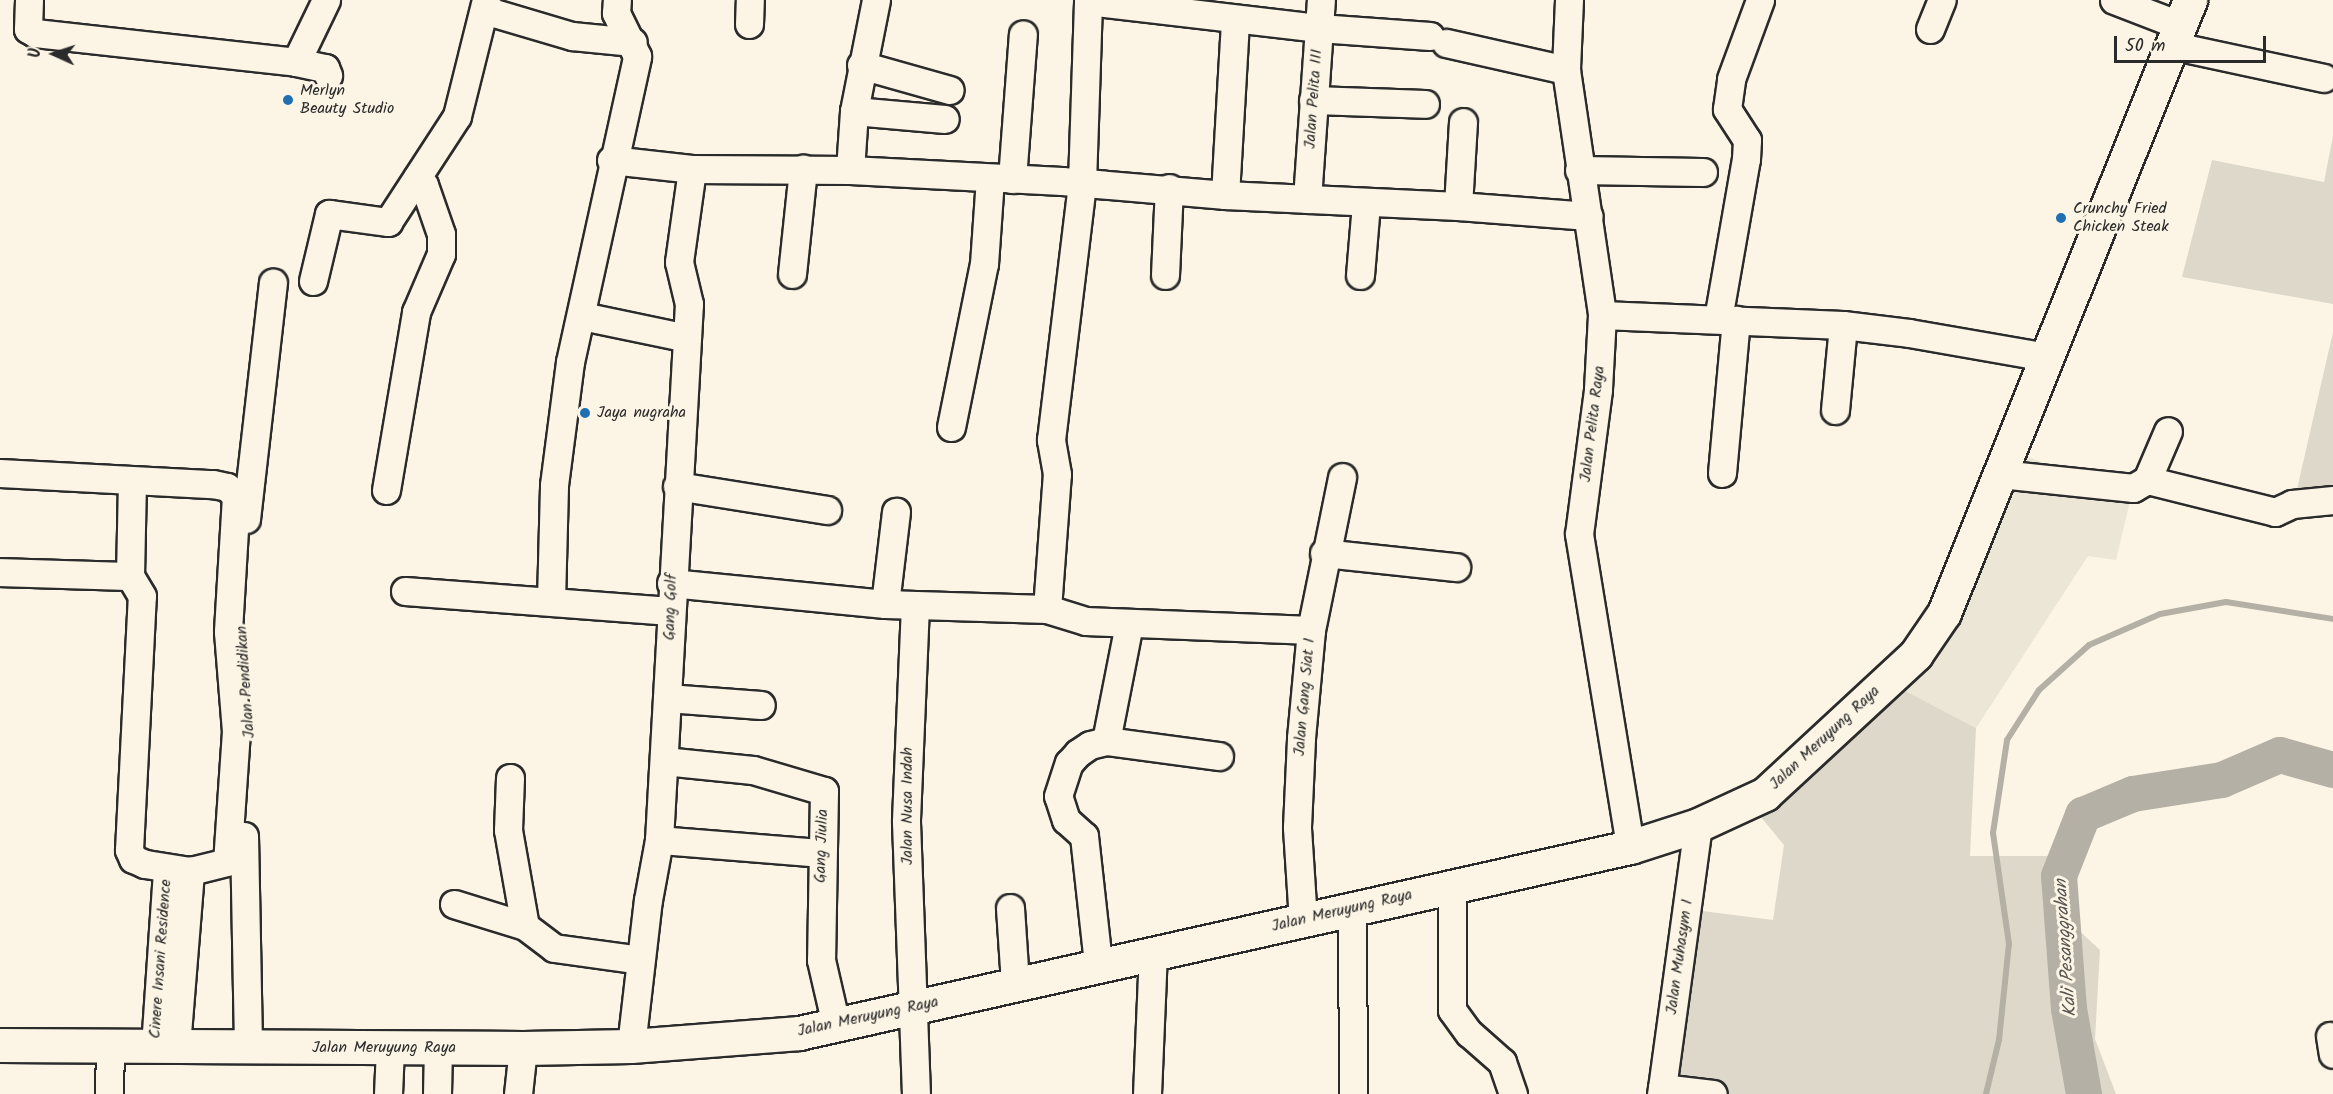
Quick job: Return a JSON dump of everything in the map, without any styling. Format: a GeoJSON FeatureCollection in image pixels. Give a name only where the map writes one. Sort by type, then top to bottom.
{"type":"FeatureCollection","features":[{"type":"Feature","properties":{"kind":"main road","name":"Jalan Meruyung Raya"},"geometry":{"type":"LineString","coordinates":[[0,1044],[141,1047],[523,1048],[631,1046],[799,1033],[1098,963],[1303,921],[1452,884],[1630,847],[1698,825],[1765,794],[1916,654],[1944,613],[2180,23]]}},
{"type":"Feature","properties":{"kind":"street"},"geometry":{"type":"LineString","coordinates":[[29,0],[27,29],[35,33],[296,63],[324,68],[328,75]]}},
{"type":"Feature","properties":{"kind":"street"},"geometry":{"type":"LineString","coordinates":[[296,63],[326,0]]}},
{"type":"Feature","properties":{"kind":"street"},"geometry":{"type":"LineString","coordinates":[[551,601],[554,486],[570,362],[582,316],[611,160],[637,56],[633,42],[616,13],[617,0]]}},
{"type":"Feature","properties":{"kind":"street"},"geometry":{"type":"LineString","coordinates":[[850,170],[854,111],[861,65],[876,0]]}},
{"type":"Feature","properties":{"kind":"street","name":"Jalan Pelita III"},"geometry":{"type":"LineString","coordinates":[[1307,199],[1321,0]]}},
{"type":"Feature","properties":{"kind":"street","name":"Jalan Pelita Raya"},"geometry":{"type":"LineString","coordinates":[[1569,0],[1566,70],[1602,315],[1598,390],[1579,534],[1630,847]]}},
{"type":"Feature","properties":{"kind":"street"},"geometry":{"type":"LineString","coordinates":[[1722,472],[1727,320],[1747,140],[1727,109],[1741,45],[1760,0]]}},
{"type":"Feature","properties":{"kind":"street"},"geometry":{"type":"LineString","coordinates":[[1930,29],[1942,0]]}},
{"type":"Feature","properties":{"kind":"street"},"geometry":{"type":"LineString","coordinates":[[2114,0],[2324,78]]}},
{"type":"Feature","properties":{"kind":"street"},"geometry":{"type":"LineString","coordinates":[[1047,609],[1057,474],[1052,440],[1082,183],[1088,1],[1235,19],[1438,39],[1566,70]]}},
{"type":"Feature","properties":{"kind":"street"},"geometry":{"type":"LineString","coordinates":[[313,281],[329,214],[388,222],[457,116],[485,5],[572,36],[633,42]]}},
{"type":"Feature","properties":{"kind":"street"},"geometry":{"type":"LineString","coordinates":[[1225,195],[1235,19]]}},
{"type":"Feature","properties":{"kind":"street"},"geometry":{"type":"LineString","coordinates":[[951,427],[1001,179],[1023,34]]}},
{"type":"Feature","properties":{"kind":"street"},"geometry":{"type":"LineString","coordinates":[[861,65],[950,90]]}},
{"type":"Feature","properties":{"kind":"street"},"geometry":{"type":"LineString","coordinates":[[1313,100],[1425,104]]}},
{"type":"Feature","properties":{"kind":"street"},"geometry":{"type":"LineString","coordinates":[[854,111],[945,119]]}},
{"type":"Feature","properties":{"kind":"street"},"geometry":{"type":"LineString","coordinates":[[1458,206],[1463,122]]}},
{"type":"Feature","properties":{"kind":"street"},"geometry":{"type":"LineString","coordinates":[[611,160],[692,169],[850,170],[1168,188],[1225,195],[1366,204],[1458,206],[1589,216]]}},
{"type":"Feature","properties":{"kind":"street","name":"Gang Golf"},"geometry":{"type":"LineString","coordinates":[[631,1046],[640,960],[659,840],[668,698],[671,583],[689,304],[680,262],[692,169]]}},
{"type":"Feature","properties":{"kind":"street"},"geometry":{"type":"LineString","coordinates":[[792,274],[803,169]]}},
{"type":"Feature","properties":{"kind":"street"},"geometry":{"type":"LineString","coordinates":[[1579,170],[1703,172]]}},
{"type":"Feature","properties":{"kind":"street"},"geometry":{"type":"LineString","coordinates":[[386,490],[416,312],[441,254],[441,234],[424,185],[417,178]]}},
{"type":"Feature","properties":{"kind":"street"},"geometry":{"type":"LineString","coordinates":[[1165,275],[1168,188]]}},
{"type":"Feature","properties":{"kind":"street"},"geometry":{"type":"LineString","coordinates":[[1360,275],[1366,204]]}},
{"type":"Feature","properties":{"kind":"street","name":"Jalan Pendidikan"},"geometry":{"type":"LineString","coordinates":[[248,1047],[242,865],[252,727],[241,641],[242,556],[273,283]]}},
{"type":"Feature","properties":{"kind":"street"},"geometry":{"type":"LineString","coordinates":[[1602,315],[1843,325],[1910,333],[2046,357]]}},
{"type":"Feature","properties":{"kind":"street"},"geometry":{"type":"LineString","coordinates":[[582,316],[687,338]]}},
{"type":"Feature","properties":{"kind":"street"},"geometry":{"type":"LineString","coordinates":[[1835,410],[1843,325]]}},
{"type":"Feature","properties":{"kind":"street"},"geometry":{"type":"LineString","coordinates":[[2001,474],[2133,488],[2147,480],[2168,431]]}},
{"type":"Feature","properties":{"kind":"street"},"geometry":{"type":"LineString","coordinates":[[0,473],[132,482],[213,484],[227,487],[236,496],[228,632],[237,731],[227,862],[178,870],[133,859],[129,850],[142,596],[130,576],[132,482]]}},
{"type":"Feature","properties":{"kind":"street","name":"Jalan Gang Siat I"},"geometry":{"type":"LineString","coordinates":[[1303,921],[1297,827],[1311,630],[1324,553],[1342,477]]}},
{"type":"Feature","properties":{"kind":"street"},"geometry":{"type":"LineString","coordinates":[[2147,480],[2275,512],[2292,504],[2333,500]]}},
{"type":"Feature","properties":{"kind":"street"},"geometry":{"type":"LineString","coordinates":[[677,486],[827,510]]}},
{"type":"Feature","properties":{"kind":"street"},"geometry":{"type":"LineString","coordinates":[[885,604],[896,512]]}},
{"type":"Feature","properties":{"kind":"street"},"geometry":{"type":"LineString","coordinates":[[1324,553],[1456,567]]}},
{"type":"Feature","properties":{"kind":"street"},"geometry":{"type":"LineString","coordinates":[[0,572],[130,576]]}},
{"type":"Feature","properties":{"kind":"street"},"geometry":{"type":"LineString","coordinates":[[671,583],[885,604],[1047,609],[1086,621],[1311,630]]}},
{"type":"Feature","properties":{"kind":"street"},"geometry":{"type":"LineString","coordinates":[[405,591],[670,611]]}},
{"type":"Feature","properties":{"kind":"street","name":"Jalan Nusa Indah"},"geometry":{"type":"LineString","coordinates":[[915,605],[906,822],[916,1007],[916,1094]]}},
{"type":"Feature","properties":{"kind":"street"},"geometry":{"type":"LineString","coordinates":[[1107,741],[1130,624]]}},
{"type":"Feature","properties":{"kind":"street"},"geometry":{"type":"LineString","coordinates":[[668,698],[761,705]]}},
{"type":"Feature","properties":{"kind":"street"},"geometry":{"type":"LineString","coordinates":[[1098,963],[1084,836],[1066,820],[1058,796],[1069,763],[1090,745],[1107,741],[1219,756]]}},
{"type":"Feature","properties":{"kind":"street","name":"Gang Jiulia"},"geometry":{"type":"LineString","coordinates":[[664,761],[753,770],[824,791],[821,853],[821,960],[836,1025]]}},
{"type":"Feature","properties":{"kind":"street"},"geometry":{"type":"LineString","coordinates":[[510,778],[508,830],[525,926]]}},
{"type":"Feature","properties":{"kind":"street","name":"Jalan Muhasym I"},"geometry":{"type":"LineString","coordinates":[[1661,1091],[1698,825]]}},
{"type":"Feature","properties":{"kind":"street"},"geometry":{"type":"LineString","coordinates":[[659,840],[821,853]]}},
{"type":"Feature","properties":{"kind":"street","name":"Cinere Insani Residence"},"geometry":{"type":"LineString","coordinates":[[141,1047],[178,870]]}},
{"type":"Feature","properties":{"kind":"street"},"geometry":{"type":"LineString","coordinates":[[1452,884],[1452,1010],[1470,1033],[1502,1062],[1513,1094]]}},
{"type":"Feature","properties":{"kind":"street"},"geometry":{"type":"LineString","coordinates":[[454,904],[525,926],[554,948],[640,960]]}},
{"type":"Feature","properties":{"kind":"street"},"geometry":{"type":"LineString","coordinates":[[1010,908],[1015,984]]}},
{"type":"Feature","properties":{"kind":"street"},"geometry":{"type":"LineString","coordinates":[[1352,909],[1353,1094]]}},
{"type":"Feature","properties":{"kind":"street"},"geometry":{"type":"LineString","coordinates":[[1147,1094],[1154,952]]}},
{"type":"Feature","properties":{"kind":"street"},"geometry":{"type":"LineString","coordinates":[[109,1094],[141,1047]]}},
{"type":"Feature","properties":{"kind":"street"},"geometry":{"type":"LineString","coordinates":[[122,1094],[141,1047]]}},
{"type":"Feature","properties":{"kind":"street"},"geometry":{"type":"LineString","coordinates":[[437,1094],[438,1047]]}},
{"type":"Feature","properties":{"kind":"street"},"geometry":{"type":"LineString","coordinates":[[388,1094],[390,1048]]}},
{"type":"Feature","properties":{"kind":"street"},"geometry":{"type":"LineString","coordinates":[[518,1094],[523,1048]]}},
{"type":"Feature","properties":{"kind":"street"},"geometry":{"type":"LineString","coordinates":[[1661,1091],[1713,1094]]}},
{"type":"Feature","properties":{"kind":"shaded area"},"geometry":{"type":"Polygon","coordinates":[[[2333,136],[2333,304],[2182,277],[2212,160],[2324,182],[2333,136]]]}},
{"type":"Feature","properties":{"kind":"shaded area"},"geometry":{"type":"Polygon","coordinates":[[[2333,332],[2333,495],[2297,489],[2333,332]]]}},
{"type":"Feature","properties":{"kind":"shaded area"},"geometry":{"type":"Polygon","coordinates":[[[2005,448],[2131,497],[2116,560],[2088,556],[1976,728],[1894,685],[2005,448]]]}},
{"type":"Feature","properties":{"kind":"shaded area"},"geometry":{"type":"Polygon","coordinates":[[[1894,685],[1976,728],[1970,856],[2061,856],[2059,912],[2100,950],[2095,1039],[2116,1094],[1655,1094],[1679,908],[1773,920],[1784,845],[1756,811],[1894,685]]]}},
{"type":"Feature","properties":{"kind":"waterway"},"geometry":{"type":"LineString","coordinates":[[1986,1094],[1999,1040],[2009,944],[1993,833],[2007,740],[2039,690],[2089,645],[2160,614],[2226,602],[2333,619]]}},
{"type":"Feature","properties":{"kind":"waterway","name":"Kali Pesanggrahan"},"geometry":{"type":"LineString","coordinates":[[2084,1094],[2069,1009],[2059,876],[2083,815],[2133,794],[2222,780],[2280,755],[2333,770]]}},
{"type":"Feature","properties":{"kind":"place","name":"Merlyn Beauty Studio"},"geometry":{"type":"Point","coordinates":[288,100]}},
{"type":"Feature","properties":{"kind":"place","name":"Crunchy Fried Chicken Steak"},"geometry":{"type":"Point","coordinates":[2061,218]}},
{"type":"Feature","properties":{"kind":"place","name":"Jaya nugraha"},"geometry":{"type":"Point","coordinates":[585,413]}}]}
